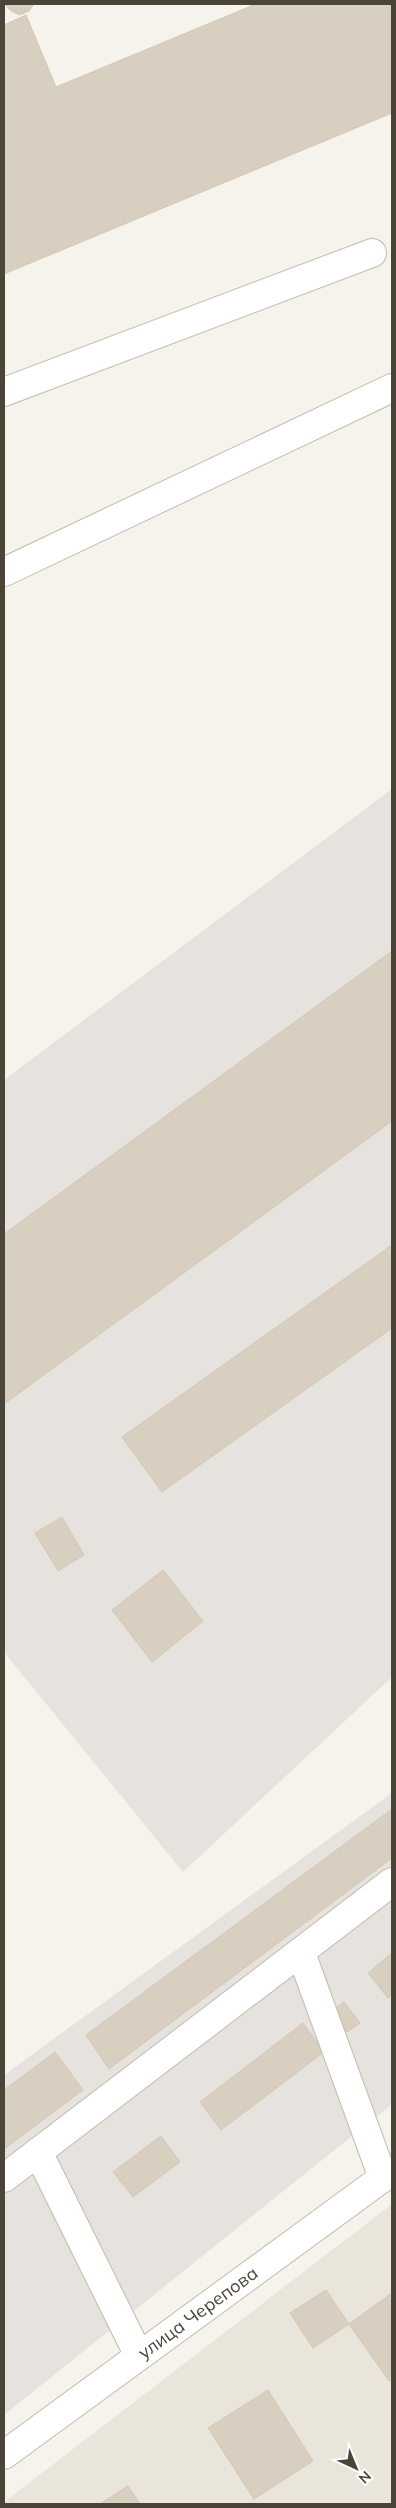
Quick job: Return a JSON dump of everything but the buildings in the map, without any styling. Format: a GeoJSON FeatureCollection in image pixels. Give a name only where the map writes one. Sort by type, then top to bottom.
{"type":"FeatureCollection","features":[{"type":"Feature","properties":{"kind":"street"},"geometry":{"type":"LineString","coordinates":[[4,392],[372,252]]}},
{"type":"Feature","properties":{"kind":"street"},"geometry":{"type":"LineString","coordinates":[[4,572],[392,388]]}},
{"type":"Feature","properties":{"kind":"street"},"geometry":{"type":"LineString","coordinates":[[4,2178],[392,1882]]}},
{"type":"Feature","properties":{"kind":"street"},"geometry":{"type":"LineString","coordinates":[[301,1953],[387,2174]]}},
{"type":"Feature","properties":{"kind":"street"},"geometry":{"type":"LineString","coordinates":[[38,2152],[139,2356]]}},
{"type":"Feature","properties":{"kind":"street","name":"улица Черепова"},"geometry":{"type":"LineString","coordinates":[[4,2455],[387,2174]]}},
{"type":"Feature","properties":{"kind":"shaded area"},"geometry":{"type":"Polygon","coordinates":[[[392,789],[392,1677],[183,1872],[4,1652],[4,1080],[392,789]]]}},
{"type":"Feature","properties":{"kind":"shaded area"},"geometry":{"type":"Polygon","coordinates":[[[392,1793],[392,2104],[4,2415],[4,2075],[392,1793]]]}},
{"type":"Feature","properties":{"kind":"shaded area"},"geometry":{"type":"Polygon","coordinates":[[[392,2204],[392,2504],[4,2504],[4,2502],[392,2204]]]}}]}
